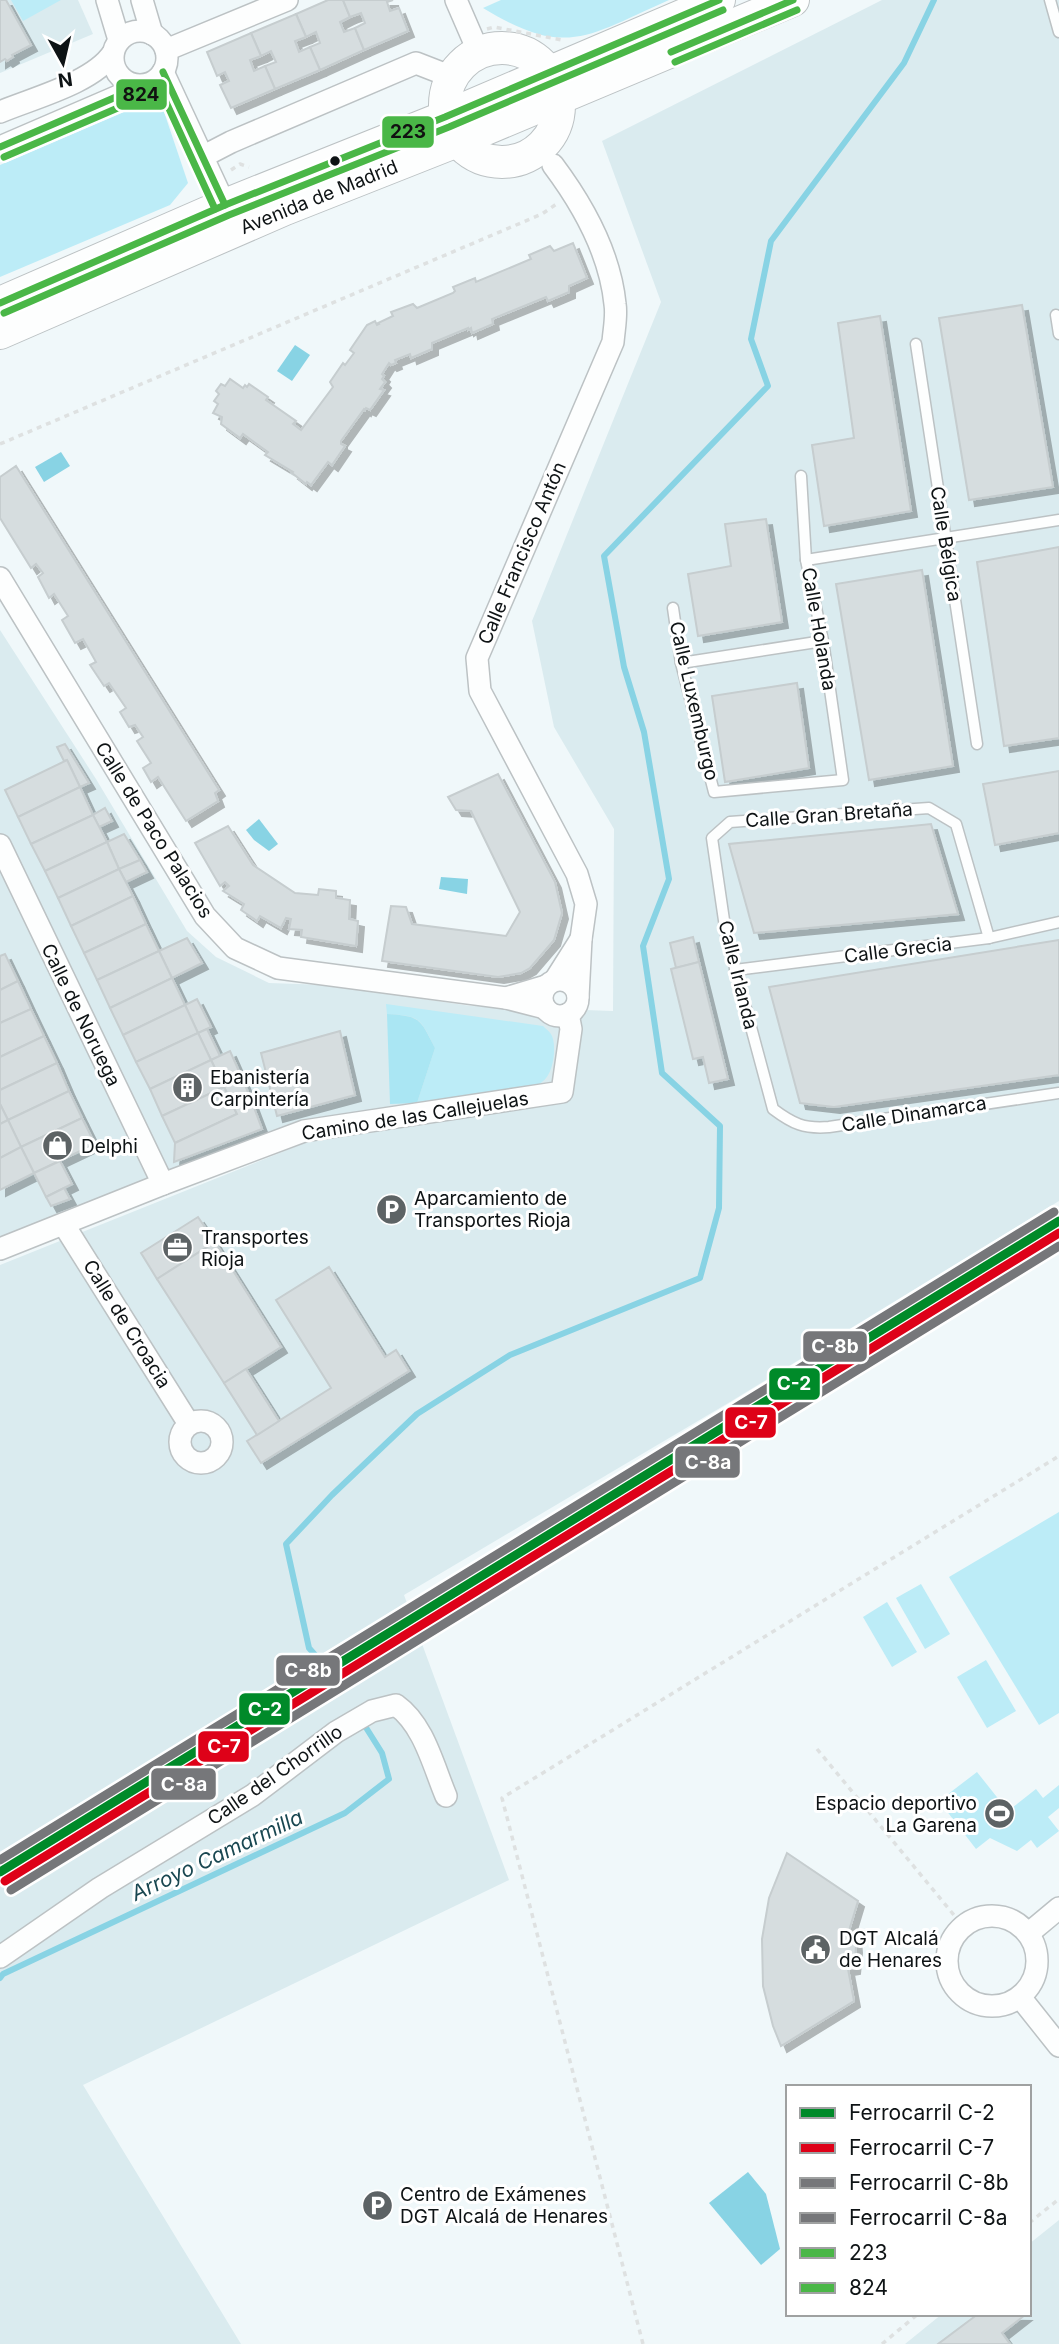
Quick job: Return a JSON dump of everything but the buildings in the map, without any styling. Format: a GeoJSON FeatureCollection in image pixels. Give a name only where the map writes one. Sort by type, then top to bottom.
{"type":"FeatureCollection","features":[{"type":"Feature","properties":{"kind":"main road","name":"Avenida de Madrid"},"geometry":{"type":"LineString","coordinates":[[554,86],[719,0]]}},
{"type":"Feature","properties":{"kind":"main road","name":"Avenida de Madrid"},"geometry":{"type":"LineString","coordinates":[[0,332],[285,209],[451,129],[554,86],[793,0]]}},
{"type":"Feature","properties":{"kind":"main road"},"geometry":{"type":"LineString","coordinates":[[494,48],[518,51],[540,62],[554,86],[559,111],[554,129],[543,145],[527,157],[509,162],[489,161],[471,154],[451,129],[445,94],[452,77],[463,62],[479,52],[494,48]]}},
{"type":"Feature","properties":{"kind":"main road","name":"Avenida de Madrid"},"geometry":{"type":"LineString","coordinates":[[0,303],[225,205],[451,129]]}},
{"type":"Feature","properties":{"kind":"street"},"geometry":{"type":"LineString","coordinates":[[107,0],[116,47],[113,63],[117,73],[134,85]]}},
{"type":"Feature","properties":{"kind":"street"},"geometry":{"type":"LineString","coordinates":[[0,147],[123,94],[134,85],[150,83],[163,72],[166,65],[142,0]]}},
{"type":"Feature","properties":{"kind":"street"},"geometry":{"type":"LineString","coordinates":[[0,112],[91,73],[106,63],[116,47],[134,31],[159,42],[287,0]]}},
{"type":"Feature","properties":{"kind":"street"},"geometry":{"type":"LineString","coordinates":[[456,0],[479,52]]}},
{"type":"Feature","properties":{"kind":"street"},"geometry":{"type":"LineString","coordinates":[[204,156],[416,63],[452,77]]}},
{"type":"Feature","properties":{"kind":"street"},"geometry":{"type":"LineString","coordinates":[[163,72],[225,205],[285,209]]}},
{"type":"Feature","properties":{"kind":"street","name":"Calle Francisco Antón"},"geometry":{"type":"LineString","coordinates":[[554,166],[574,193],[609,268],[616,306],[613,342],[477,658],[480,691],[578,874],[586,904],[573,1007]]}},
{"type":"Feature","properties":{"kind":"street","name":"Calle de Paco Palacios"},"geometry":{"type":"LineString","coordinates":[[0,578],[205,916],[235,948],[278,968],[506,998],[545,1008],[558,1016],[573,1007]]}},
{"type":"Feature","properties":{"kind":"street","name":"Calle de Noruega"},"geometry":{"type":"LineString","coordinates":[[0,845],[163,1184]]}},
{"type":"Feature","properties":{"kind":"street"},"geometry":{"type":"LineString","coordinates":[[545,1008],[542,997],[581,939]]}},
{"type":"Feature","properties":{"kind":"street"},"geometry":{"type":"LineString","coordinates":[[506,998],[561,979],[576,988],[573,1007]]}},
{"type":"Feature","properties":{"kind":"street","name":"Camino de las Callejuelas"},"geometry":{"type":"LineString","coordinates":[[0,1250],[304,1131],[562,1092],[573,1007]]}},
{"type":"Feature","properties":{"kind":"street","name":"Calle de Croacia"},"geometry":{"type":"LineString","coordinates":[[64,1225],[189,1424]]}},
{"type":"Feature","properties":{"kind":"street","name":"Calle del Chorrillo"},"geometry":{"type":"LineString","coordinates":[[0,1957],[100,1888],[253,1795],[336,1732],[372,1711],[396,1705],[407,1713],[420,1733],[446,1796]]}},
{"type":"Feature","properties":{"kind":"street"},"geometry":{"type":"LineString","coordinates":[[1029,1933],[1059,1908]]}},
{"type":"Feature","properties":{"kind":"street"},"geometry":{"type":"LineString","coordinates":[[997,1916],[1018,1923],[1029,1933],[1036,1945],[1037,1967],[1030,1987],[1020,1997],[1006,2004],[990,2006],[975,2003],[962,1995],[952,1982],[947,1960],[953,1937],[963,1926],[976,1918],[997,1916]]}},
{"type":"Feature","properties":{"kind":"street"},"geometry":{"type":"LineString","coordinates":[[1020,1997],[1059,2046]]}},
{"type":"Feature","properties":{"kind":"lane"},"geometry":{"type":"LineString","coordinates":[[1050,0],[1059,32]]}},
{"type":"Feature","properties":{"kind":"lane"},"geometry":{"type":"LineString","coordinates":[[1056,315],[1059,334]]}},
{"type":"Feature","properties":{"kind":"lane","name":"Calle Bélgica"},"geometry":{"type":"LineString","coordinates":[[916,344],[976,744]]}},
{"type":"Feature","properties":{"kind":"lane","name":"Calle Holanda"},"geometry":{"type":"LineString","coordinates":[[801,476],[806,560],[823,641],[843,780]]}},
{"type":"Feature","properties":{"kind":"lane"},"geometry":{"type":"LineString","coordinates":[[806,560],[1059,520]]}},
{"type":"Feature","properties":{"kind":"lane","name":"Calle Luxemburgo"},"geometry":{"type":"LineString","coordinates":[[673,608],[681,663],[714,792],[843,780]]}},
{"type":"Feature","properties":{"kind":"lane"},"geometry":{"type":"LineString","coordinates":[[681,663],[823,641]]}},
{"type":"Feature","properties":{"kind":"lane","name":"Calle Gran Bretaña"},"geometry":{"type":"LineString","coordinates":[[712,838],[730,822],[929,808],[956,824],[989,938]]}},
{"type":"Feature","properties":{"kind":"lane","name":"Calle Irlanda"},"geometry":{"type":"LineString","coordinates":[[712,838],[734,970],[773,1109]]}},
{"type":"Feature","properties":{"kind":"lane","name":"Calle Grecia"},"geometry":{"type":"LineString","coordinates":[[734,970],[989,938],[1059,922]]}},
{"type":"Feature","properties":{"kind":"lane","name":"Calle Dinamarca"},"geometry":{"type":"LineString","coordinates":[[773,1109],[792,1123],[815,1128],[1059,1093]]}},
{"type":"Feature","properties":{"kind":"path"},"geometry":{"type":"LineString","coordinates":[[0,444],[542,214],[574,193]]}},
{"type":"Feature","properties":{"kind":"path"},"geometry":{"type":"LineString","coordinates":[[643,2344],[502,1798],[1059,1456]]}},
{"type":"Feature","properties":{"kind":"path"},"geometry":{"type":"LineString","coordinates":[[817,1749],[963,1926]]}},
{"type":"Feature","properties":{"kind":"path"},"geometry":{"type":"LineString","coordinates":[[1031,2221],[1059,2199]]}},
{"type":"Feature","properties":{"kind":"path"},"geometry":{"type":"LineString","coordinates":[[882,2344],[916,2316]]}},
{"type":"Feature","properties":{"kind":"shaded area"},"geometry":{"type":"Polygon","coordinates":[[[0,0],[78,0],[93,34],[0,73],[0,0]]]}},
{"type":"Feature","properties":{"kind":"shaded area"},"geometry":{"type":"Polygon","coordinates":[[[11,0],[61,0],[23,21],[11,0]]]}},
{"type":"Feature","properties":{"kind":"shaded area"},"geometry":{"type":"Polygon","coordinates":[[[501,0],[669,0],[596,32],[577,37],[557,37],[512,24],[483,8],[501,0]]]}},
{"type":"Feature","properties":{"kind":"shaded area"},"geometry":{"type":"Polygon","coordinates":[[[882,0],[1059,0],[1059,1201],[730,1402],[404,1595],[509,1880],[83,2085],[241,2344],[0,2344],[0,1265],[382,1112],[0,1249],[0,630],[96,779],[187,931],[216,957],[269,983],[326,985],[471,1006],[613,1011],[614,829],[554,727],[532,621],[661,302],[602,141],[882,0]]]}},
{"type":"Feature","properties":{"kind":"shaded area"},"geometry":{"type":"Polygon","coordinates":[[[159,97],[188,183],[170,205],[0,277],[0,165],[159,97]]]}},
{"type":"Feature","properties":{"kind":"shaded area"},"geometry":{"type":"Polygon","coordinates":[[[295,345],[310,355],[292,381],[277,371],[295,345]]]}},
{"type":"Feature","properties":{"kind":"shaded area"},"geometry":{"type":"Polygon","coordinates":[[[61,452],[70,466],[44,482],[35,467],[61,452]]]}},
{"type":"Feature","properties":{"kind":"shaded area"},"geometry":{"type":"Polygon","coordinates":[[[259,819],[278,844],[269,851],[246,830],[259,819]]]}},
{"type":"Feature","properties":{"kind":"shaded area"},"geometry":{"type":"Polygon","coordinates":[[[441,877],[468,879],[467,894],[439,889],[441,877]]]}},
{"type":"Feature","properties":{"kind":"shaded area"},"geometry":{"type":"Polygon","coordinates":[[[386,1004],[543,1026],[553,1039],[554,1056],[551,1068],[546,1079],[532,1087],[417,1103],[435,1048],[418,1020],[387,1014],[386,1004]]]}},
{"type":"Feature","properties":{"kind":"shaded area"},"geometry":{"type":"Polygon","coordinates":[[[387,1014],[407,1016],[418,1021],[435,1048],[417,1103],[390,1104],[387,1014]]]}},
{"type":"Feature","properties":{"kind":"shaded area"},"geometry":{"type":"Polygon","coordinates":[[[1059,1512],[1059,1713],[1039,1725],[949,1577],[1059,1512]]]}},
{"type":"Feature","properties":{"kind":"shaded area"},"geometry":{"type":"Polygon","coordinates":[[[921,1584],[950,1634],[925,1649],[896,1598],[921,1584]]]}},
{"type":"Feature","properties":{"kind":"shaded area"},"geometry":{"type":"Polygon","coordinates":[[[887,1602],[917,1652],[892,1667],[863,1617],[887,1602]]]}},
{"type":"Feature","properties":{"kind":"shaded area"},"geometry":{"type":"Polygon","coordinates":[[[986,1660],[1016,1711],[987,1728],[957,1677],[986,1660]]]}},
{"type":"Feature","properties":{"kind":"shaded area","name":"Espacio deportivo La Garena"},"geometry":{"type":"Polygon","coordinates":[[[977,1772],[1008,1811],[1036,1789],[1043,1798],[1059,1785],[1059,1808],[1048,1817],[1059,1831],[1037,1848],[1031,1840],[1017,1851],[990,1838],[976,1849],[939,1801],[977,1772]]]}},
{"type":"Feature","properties":{"kind":"shaded area"},"geometry":{"type":"Polygon","coordinates":[[[748,2172],[766,2194],[780,2249],[761,2265],[709,2203],[748,2172]]]}},
{"type":"Feature","properties":{"kind":"shaded area"},"geometry":{"type":"Polygon","coordinates":[[[1059,2220],[1059,2344],[905,2344],[940,2316],[1031,2316],[1031,2242],[1059,2220]]]}},
{"type":"Feature","properties":{"kind":"waterway"},"geometry":{"type":"LineString","coordinates":[[323,1664],[309,1648],[286,1544],[332,1495],[417,1414],[510,1355],[700,1278],[719,1208],[720,1126],[662,1073],[643,946],[669,879],[644,732],[624,667],[604,556],[768,386],[751,339],[771,241],[904,63],[934,0]]}},
{"type":"Feature","properties":{"kind":"waterway","name":"Arroyo Camarmilla"},"geometry":{"type":"LineString","coordinates":[[0,1978],[3,1974],[345,1813],[389,1779],[382,1753],[365,1726]]}},
{"type":"Feature","properties":{"kind":"rail line","name":"C-8b"},"geometry":{"type":"LineString","coordinates":[[0,1860],[1054,1212]]}},
{"type":"Feature","properties":{"kind":"rail line","name":"C-2"},"geometry":{"type":"LineString","coordinates":[[0,1872],[1059,1221]]}},
{"type":"Feature","properties":{"kind":"rail line","name":"C-7"},"geometry":{"type":"LineString","coordinates":[[5,1881],[1059,1233]]}},
{"type":"Feature","properties":{"kind":"rail line","name":"C-8a"},"geometry":{"type":"LineString","coordinates":[[11,1890],[1059,1246]]}},
{"type":"Feature","properties":{"kind":"transit line","name":"223"},"geometry":{"type":"LineString","coordinates":[[0,303],[225,205],[445,117],[719,0]]}},
{"type":"Feature","properties":{"kind":"transit line","name":"223"},"geometry":{"type":"LineString","coordinates":[[671,52],[793,0]]}},
{"type":"Feature","properties":{"kind":"transit line","name":"824"},"geometry":{"type":"LineString","coordinates":[[4,313],[229,215],[449,127],[723,10]]}},
{"type":"Feature","properties":{"kind":"transit line","name":"824"},"geometry":{"type":"LineString","coordinates":[[675,62],[797,10]]}},
{"type":"Feature","properties":{"kind":"transit line","name":"223"},"geometry":{"type":"LineString","coordinates":[[163,72],[225,205]]}},
{"type":"Feature","properties":{"kind":"transit line","name":"223"},"geometry":{"type":"LineString","coordinates":[[0,147],[123,94],[134,85]]}},
{"type":"Feature","properties":{"kind":"transit line","name":"824"},"geometry":{"type":"LineString","coordinates":[[4,157],[127,104],[138,95],[160,89],[215,209]]}},
{"type":"Feature","properties":{"kind":"place","name":"Ebanistería Carpintería"},"geometry":{"type":"Point","coordinates":[187,1088]}},
{"type":"Feature","properties":{"kind":"place","name":"Delphi"},"geometry":{"type":"Point","coordinates":[58,1146]}},
{"type":"Feature","properties":{"kind":"place","name":"Aparcamiento de Transportes Rioja"},"geometry":{"type":"Point","coordinates":[391,1209]}},
{"type":"Feature","properties":{"kind":"place","name":"Transportes Rioja"},"geometry":{"type":"Point","coordinates":[178,1248]}},
{"type":"Feature","properties":{"kind":"place","name":"Espacio deportivo La Garena"},"geometry":{"type":"Point","coordinates":[1000,1814]}},
{"type":"Feature","properties":{"kind":"place","name":"DGT Alcalá de Henares"},"geometry":{"type":"Point","coordinates":[816,1949]}},
{"type":"Feature","properties":{"kind":"place","name":"Centro de Exámenes DGT Alcalá de Henares"},"geometry":{"type":"Point","coordinates":[377,2205]}}]}
